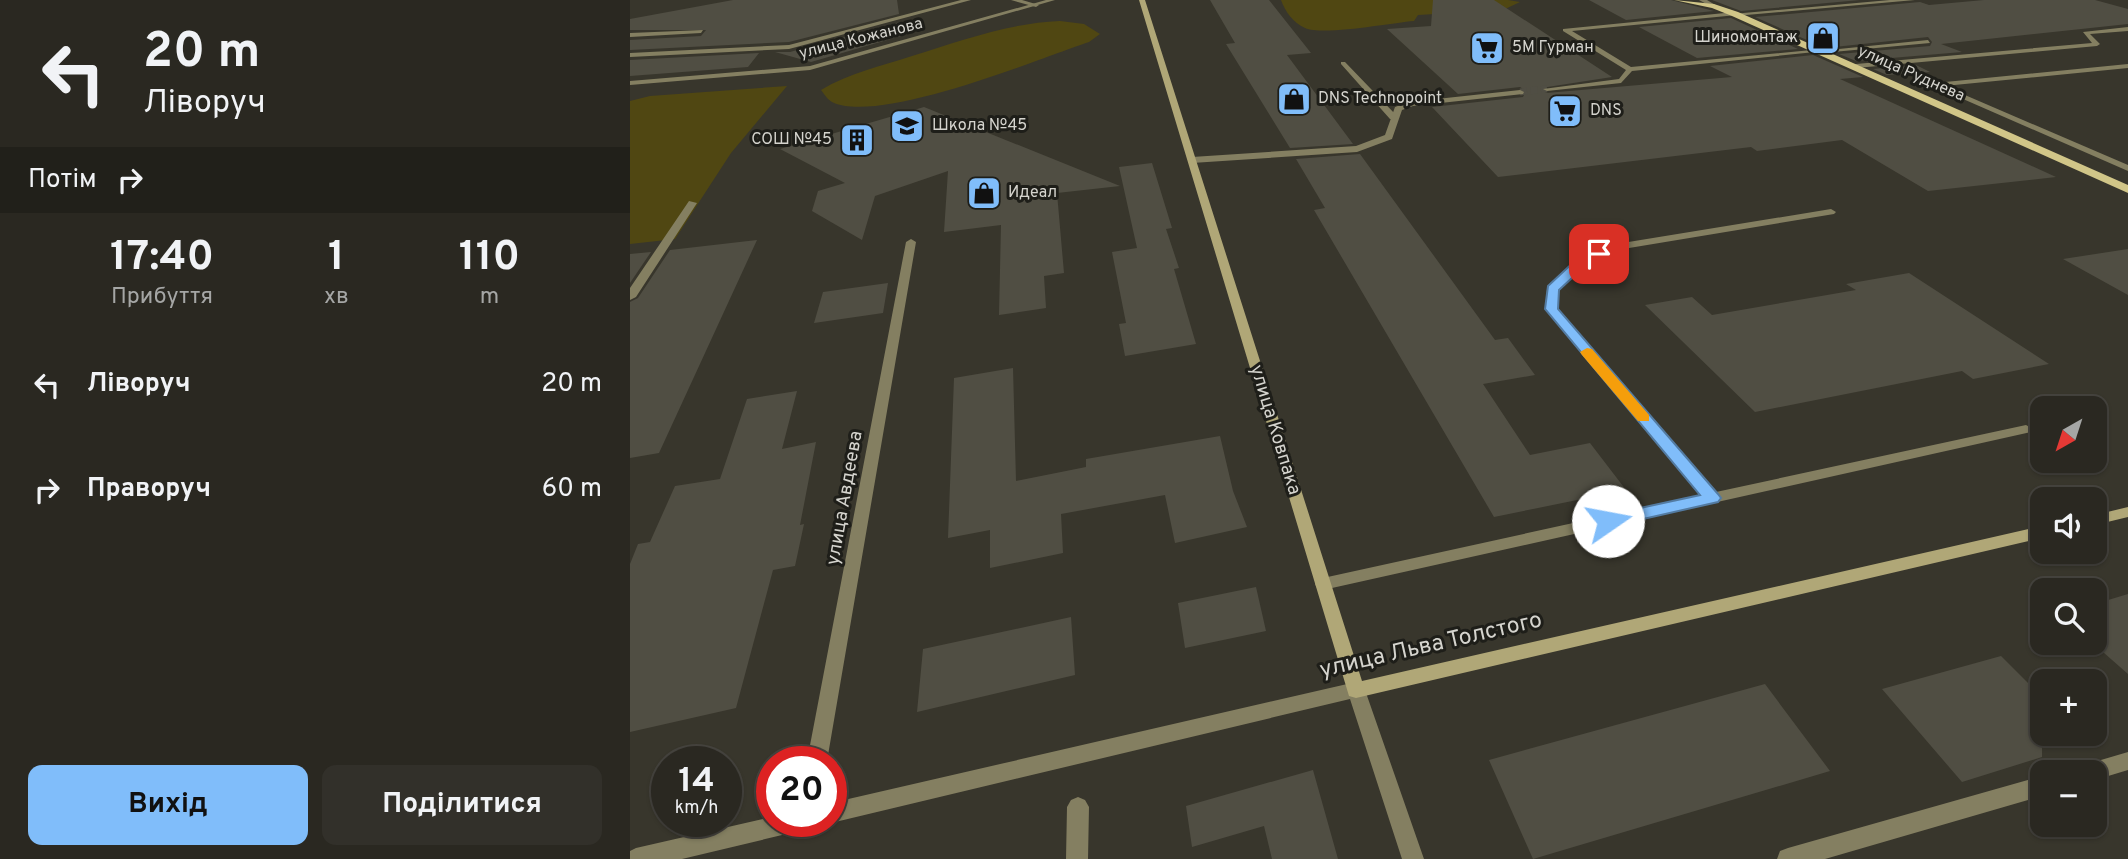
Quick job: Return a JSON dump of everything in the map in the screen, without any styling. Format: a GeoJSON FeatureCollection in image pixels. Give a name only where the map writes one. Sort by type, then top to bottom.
{"type":"FeatureCollection","features":[{"type":"Feature","properties":{"kind":"main road","name":"улица Ковпака"},"geometry":{"type":"LineString","coordinates":[[1142,0],[1356,690]]}},
{"type":"Feature","properties":{"kind":"main road","name":"улица Руднева"},"geometry":{"type":"LineString","coordinates":[[1678,0],[1714,6],[1735,14],[2128,188]]}},
{"type":"Feature","properties":{"kind":"main road"},"geometry":{"type":"LineString","coordinates":[[2107,517],[2128,512]]}},
{"type":"Feature","properties":{"kind":"main road","name":"улица Льва Толстого"},"geometry":{"type":"LineString","coordinates":[[1356,690],[2030,535]]}},
{"type":"Feature","properties":{"kind":"street"},"geometry":{"type":"LineString","coordinates":[[630,55],[789,47],[968,0]]}},
{"type":"Feature","properties":{"kind":"street"},"geometry":{"type":"LineString","coordinates":[[1014,0],[1036,5]]}},
{"type":"Feature","properties":{"kind":"street","name":"улица Кожанова"},"geometry":{"type":"LineString","coordinates":[[630,83],[810,68],[1052,0]]}},
{"type":"Feature","properties":{"kind":"street"},"geometry":{"type":"LineString","coordinates":[[1702,0],[1714,6]]}},
{"type":"Feature","properties":{"kind":"street"},"geometry":{"type":"LineString","coordinates":[[1795,0],[1814,8]]}},
{"type":"Feature","properties":{"kind":"street"},"geometry":{"type":"LineString","coordinates":[[1912,0],[1565,30],[1630,69],[1928,41]]}},
{"type":"Feature","properties":{"kind":"street"},"geometry":{"type":"LineString","coordinates":[[1856,66],[2097,44],[2085,33],[2128,29]]}},
{"type":"Feature","properties":{"kind":"street"},"geometry":{"type":"LineString","coordinates":[[630,36],[701,32]]}},
{"type":"Feature","properties":{"kind":"street"},"geometry":{"type":"LineString","coordinates":[[1192,160],[1357,149],[1374,145],[1389,137],[1394,126],[1393,117],[1343,63]]}},
{"type":"Feature","properties":{"kind":"street"},"geometry":{"type":"LineString","coordinates":[[2128,66],[1936,85],[2128,168]]}},
{"type":"Feature","properties":{"kind":"street"},"geometry":{"type":"LineString","coordinates":[[1547,89],[1621,81],[1630,69]]}},
{"type":"Feature","properties":{"kind":"street"},"geometry":{"type":"LineString","coordinates":[[1393,117],[1398,109],[1412,104],[1520,92]]}},
{"type":"Feature","properties":{"kind":"street"},"geometry":{"type":"LineString","coordinates":[[630,297],[692,203]]}},
{"type":"Feature","properties":{"kind":"street"},"geometry":{"type":"LineString","coordinates":[[1712,498],[1551,309],[1553,289],[1584,260],[1614,247],[1830,212]]}},
{"type":"Feature","properties":{"kind":"street","name":"улица Авдеева"},"geometry":{"type":"LineString","coordinates":[[820,746],[911,242]]}},
{"type":"Feature","properties":{"kind":"street"},"geometry":{"type":"LineString","coordinates":[[1323,583],[2026,429]]}},
{"type":"Feature","properties":{"kind":"street","name":"улица Льва Толстого"},"geometry":{"type":"LineString","coordinates":[[847,809],[1356,690]]}},
{"type":"Feature","properties":{"kind":"street","name":"улица Ковпака"},"geometry":{"type":"LineString","coordinates":[[1356,690],[1413,859]]}},
{"type":"Feature","properties":{"kind":"street"},"geometry":{"type":"LineString","coordinates":[[2107,767],[2128,761]]}},
{"type":"Feature","properties":{"kind":"street"},"geometry":{"type":"LineString","coordinates":[[1788,859],[2030,789]]}},
{"type":"Feature","properties":{"kind":"street"},"geometry":{"type":"LineString","coordinates":[[1077,859],[1078,807]]}},
{"type":"Feature","properties":{"kind":"street"},"geometry":{"type":"LineString","coordinates":[[636,859],[756,831]]}},
{"type":"Feature","properties":{"kind":"shaded area"},"geometry":{"type":"Polygon","coordinates":[[[1281,0],[1520,2],[1503,10],[1418,15],[1414,21],[1327,31],[1301,26],[1290,16],[1281,0]]]}},
{"type":"Feature","properties":{"kind":"shaded area"},"geometry":{"type":"Polygon","coordinates":[[[1060,21],[1084,24],[1100,34],[1089,42],[1034,62],[921,98],[885,105],[854,107],[832,102],[821,90],[865,70],[966,39],[1022,25],[1060,21]]]}},
{"type":"Feature","properties":{"kind":"shaded area"},"geometry":{"type":"Polygon","coordinates":[[[787,86],[731,153],[675,239],[630,244],[630,101],[650,96],[787,86]]]}},
{"type":"Feature","properties":{"kind":"building"},"geometry":{"type":"Polygon","coordinates":[[[733,0],[897,0],[899,14],[789,42],[630,50],[630,40],[701,36],[706,30],[630,30],[630,19],[733,0]]]}},
{"type":"Feature","properties":{"kind":"building"},"geometry":{"type":"Polygon","coordinates":[[[1210,0],[1269,0],[1311,53],[1287,55],[1353,144],[1290,148],[1226,44],[1235,43],[1210,0]]]}},
{"type":"Feature","properties":{"kind":"building"},"geometry":{"type":"Polygon","coordinates":[[[1433,0],[1494,0],[1612,77],[1541,88],[1546,93],[1732,77],[1710,66],[1813,55],[1863,77],[1840,79],[2056,177],[1928,191],[1842,140],[1757,151],[1751,147],[1498,177],[1432,107],[1523,97],[1526,91],[1520,87],[1458,94],[1387,29],[1431,26],[1433,0]]]}},
{"type":"Feature","properties":{"kind":"building"},"geometry":{"type":"Polygon","coordinates":[[[1589,0],[1671,0],[1714,11],[1626,20],[1589,0]]]}},
{"type":"Feature","properties":{"kind":"building"},"geometry":{"type":"Polygon","coordinates":[[[1712,0],[1860,0],[1741,11],[1712,0]]]}},
{"type":"Feature","properties":{"kind":"building"},"geometry":{"type":"Polygon","coordinates":[[[1984,0],[2095,0],[2128,9],[2128,24],[1941,44],[1962,52],[1856,61],[1839,54],[1930,46],[1932,42],[1928,37],[1825,48],[1755,17],[1920,2],[1929,5],[1984,0]]]}},
{"type":"Feature","properties":{"kind":"building"},"geometry":{"type":"Polygon","coordinates":[[[1731,18],[1798,49],[1697,58],[1639,27],[1731,18]]]}},
{"type":"Feature","properties":{"kind":"building"},"geometry":{"type":"Polygon","coordinates":[[[900,22],[901,36],[811,62],[775,52],[790,52],[900,22]]]}},
{"type":"Feature","properties":{"kind":"building"},"geometry":{"type":"Polygon","coordinates":[[[759,53],[748,67],[630,76],[630,60],[759,53]]]}},
{"type":"Feature","properties":{"kind":"building"},"geometry":{"type":"Polygon","coordinates":[[[1916,65],[1930,72],[1887,75],[1873,69],[1916,65]]]}},
{"type":"Feature","properties":{"kind":"building"},"geometry":{"type":"Polygon","coordinates":[[[924,107],[1120,186],[1057,193],[1064,273],[1044,276],[1046,308],[999,315],[1001,225],[944,232],[948,171],[875,196],[862,240],[812,211],[818,191],[845,183],[780,149],[924,107]]]}},
{"type":"Feature","properties":{"kind":"building"},"geometry":{"type":"Polygon","coordinates":[[[1360,154],[1495,340],[1508,338],[1535,375],[1483,384],[1530,455],[1590,443],[1626,490],[1494,517],[1314,210],[1325,208],[1296,159],[1360,154]]]}},
{"type":"Feature","properties":{"kind":"building"},"geometry":{"type":"Polygon","coordinates":[[[1152,163],[1172,228],[1166,229],[1179,268],[1174,269],[1196,344],[1125,356],[1119,324],[1126,323],[1112,252],[1137,248],[1119,167],[1152,163]]]}},
{"type":"Feature","properties":{"kind":"building"},"geometry":{"type":"Polygon","coordinates":[[[757,240],[659,453],[630,458],[630,302],[638,298],[670,250],[757,240]]]}},
{"type":"Feature","properties":{"kind":"building"},"geometry":{"type":"Polygon","coordinates":[[[2128,249],[2128,295],[2063,259],[2128,249]]]}},
{"type":"Feature","properties":{"kind":"building"},"geometry":{"type":"Polygon","coordinates":[[[651,252],[630,283],[630,254],[651,252]]]}},
{"type":"Feature","properties":{"kind":"building"},"geometry":{"type":"Polygon","coordinates":[[[1909,273],[2049,364],[1973,379],[1962,371],[1755,412],[1645,305],[1692,297],[1712,315],[1856,290],[1846,284],[1909,273]]]}},
{"type":"Feature","properties":{"kind":"building"},"geometry":{"type":"Polygon","coordinates":[[[888,283],[883,313],[814,323],[823,292],[888,283]]]}},
{"type":"Feature","properties":{"kind":"building"},"geometry":{"type":"Polygon","coordinates":[[[1013,368],[1016,481],[1086,467],[1086,459],[1220,436],[1233,491],[1247,527],[1175,543],[1165,495],[1061,514],[1063,553],[990,568],[990,530],[948,538],[954,378],[1013,368]]]}},
{"type":"Feature","properties":{"kind":"building"},"geometry":{"type":"Polygon","coordinates":[[[797,391],[782,449],[816,442],[800,525],[804,524],[795,566],[773,570],[736,708],[630,732],[630,564],[638,544],[650,542],[675,486],[720,479],[747,399],[797,391]]]}},
{"type":"Feature","properties":{"kind":"building"},"geometry":{"type":"Polygon","coordinates":[[[1256,587],[1266,631],[1185,648],[1178,603],[1256,587]]]}},
{"type":"Feature","properties":{"kind":"building"},"geometry":{"type":"Polygon","coordinates":[[[2128,594],[2128,674],[2106,655],[2107,600],[2128,594]]]}},
{"type":"Feature","properties":{"kind":"building"},"geometry":{"type":"Polygon","coordinates":[[[1071,617],[1075,675],[917,712],[923,649],[1071,617]]]}},
{"type":"Feature","properties":{"kind":"building"},"geometry":{"type":"Polygon","coordinates":[[[2001,656],[2030,685],[2030,746],[2042,746],[2042,757],[1962,782],[1882,689],[2001,656]]]}},
{"type":"Feature","properties":{"kind":"building"},"geometry":{"type":"Polygon","coordinates":[[[1765,684],[1830,771],[1533,859],[1489,760],[1765,684]]]}},
{"type":"Feature","properties":{"kind":"building"},"geometry":{"type":"Polygon","coordinates":[[[1313,770],[1338,859],[1272,859],[1264,826],[1192,847],[1186,806],[1313,770]]]}},
{"type":"Feature","properties":{"kind":"tunnel"},"geometry":{"type":"LineString","coordinates":[[1520,92],[1547,89]]}},
{"type":"Feature","properties":{"kind":"slow traffic"},"geometry":{"type":"LineString","coordinates":[[1587,352],[1644,418]]}},
{"type":"Feature","properties":{"kind":"place","name":"Шиномонтаж"},"geometry":{"type":"Point","coordinates":[1823,38]}},
{"type":"Feature","properties":{"kind":"place","name":"5М Гурман"},"geometry":{"type":"Point","coordinates":[1487,48]}},
{"type":"Feature","properties":{"kind":"place","name":"DNS Technopoint"},"geometry":{"type":"Point","coordinates":[1294,99]}},
{"type":"Feature","properties":{"kind":"place","name":"DNS"},"geometry":{"type":"Point","coordinates":[1565,111]}},
{"type":"Feature","properties":{"kind":"place","name":"Школа №45"},"geometry":{"type":"Point","coordinates":[907,126]}},
{"type":"Feature","properties":{"kind":"place","name":"СОШ №45"},"geometry":{"type":"Point","coordinates":[857,140]}},
{"type":"Feature","properties":{"kind":"place","name":"Идеал"},"geometry":{"type":"Point","coordinates":[984,193]}},
{"type":"Feature","properties":{"kind":"route"},"geometry":{"type":"LineString","coordinates":[[1599,254],[1584,260],[1553,289],[1551,309],[1712,498],[1608,521]]}}]}
